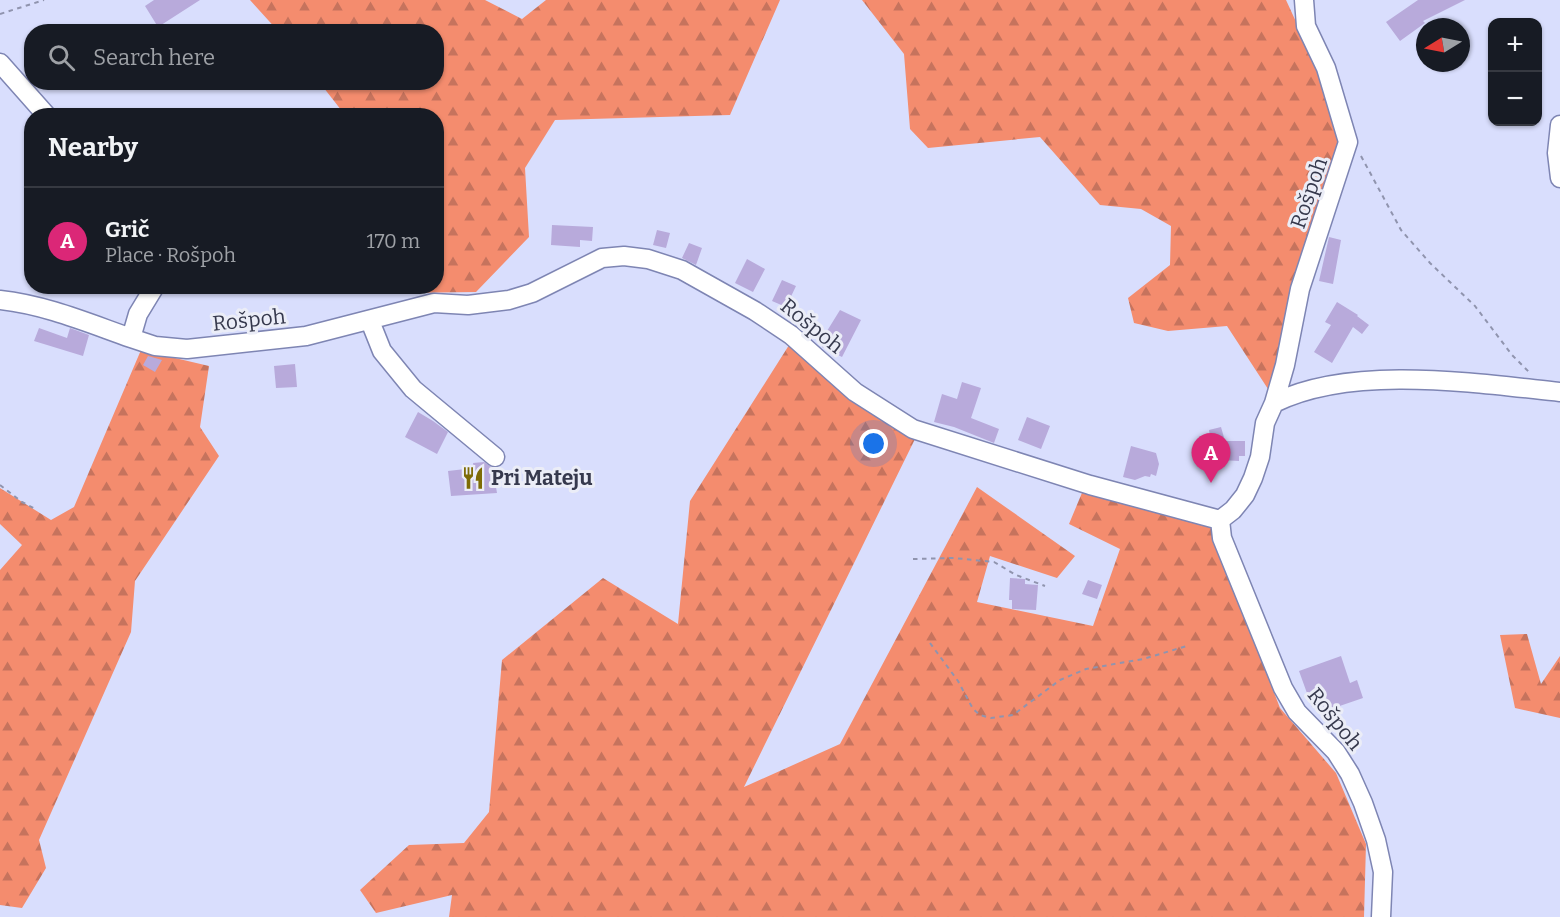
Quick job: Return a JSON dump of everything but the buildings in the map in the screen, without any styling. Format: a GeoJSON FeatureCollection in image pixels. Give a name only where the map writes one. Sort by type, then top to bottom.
{"type":"FeatureCollection","features":[{"type":"Feature","properties":{"kind":"street","name":"Rošpoh"},"geometry":{"type":"LineString","coordinates":[[1220,520],[1233,510],[1245,495],[1256,468],[1265,423],[1274,403],[1285,365],[1300,289],[1348,142],[1326,68],[1306,26],[1304,0]]}},
{"type":"Feature","properties":{"kind":"street"},"geometry":{"type":"LineString","coordinates":[[0,63],[40,108]]}},
{"type":"Feature","properties":{"kind":"street"},"geometry":{"type":"LineString","coordinates":[[1560,125],[1557,153],[1560,177]]}},
{"type":"Feature","properties":{"kind":"street","name":"Rošpoh"},"geometry":{"type":"LineString","coordinates":[[0,300],[56,311],[155,346],[187,349],[306,336],[434,303],[468,305],[509,300],[532,293],[602,258],[624,256],[648,259],[682,270],[755,310],[791,334],[855,392],[913,429],[1079,481],[1220,520]]}},
{"type":"Feature","properties":{"kind":"street"},"geometry":{"type":"LineString","coordinates":[[131,338],[138,314],[150,294]]}},
{"type":"Feature","properties":{"kind":"street"},"geometry":{"type":"LineString","coordinates":[[370,321],[382,351],[413,389],[495,457]]}},
{"type":"Feature","properties":{"kind":"street"},"geometry":{"type":"LineString","coordinates":[[1274,403],[1300,392],[1350,383],[1382,381],[1479,382],[1560,392]]}},
{"type":"Feature","properties":{"kind":"street","name":"Rošpoh"},"geometry":{"type":"LineString","coordinates":[[1220,520],[1222,538],[1283,688],[1298,712],[1336,752],[1350,774],[1363,803],[1376,840],[1383,872],[1381,917]]}},
{"type":"Feature","properties":{"kind":"path"},"geometry":{"type":"LineString","coordinates":[[0,14],[44,0]]}},
{"type":"Feature","properties":{"kind":"path"},"geometry":{"type":"LineString","coordinates":[[1348,142],[1368,167],[1407,238],[1475,306],[1512,355],[1534,376]]}},
{"type":"Feature","properties":{"kind":"path"},"geometry":{"type":"LineString","coordinates":[[0,485],[37,510]]}},
{"type":"Feature","properties":{"kind":"path"},"geometry":{"type":"LineString","coordinates":[[913,559],[954,558],[994,562],[1016,575],[1045,586]]}},
{"type":"Feature","properties":{"kind":"path"},"geometry":{"type":"LineString","coordinates":[[930,643],[958,681],[973,709],[980,715],[991,718],[1013,715],[1060,680],[1086,669],[1143,659],[1187,646]]}},
{"type":"Feature","properties":{"kind":"green space"},"geometry":{"type":"Polygon","coordinates":[[[250,0],[485,0],[522,19],[546,0],[780,0],[730,115],[555,120],[525,168],[529,237],[476,292],[444,292],[444,108],[340,108],[325,90],[444,90],[444,24],[272,24],[250,0]]]}},
{"type":"Feature","properties":{"kind":"green space"},"geometry":{"type":"Polygon","coordinates":[[[862,0],[1286,0],[1303,37],[1323,70],[1338,122],[1339,162],[1280,368],[1268,389],[1227,326],[1168,331],[1134,323],[1128,298],[1170,265],[1171,226],[1141,209],[1100,205],[1040,137],[928,148],[910,129],[904,54],[862,0]]]}},
{"type":"Feature","properties":{"kind":"green space"},"geometry":{"type":"Polygon","coordinates":[[[791,342],[851,395],[915,439],[744,787],[840,744],[977,487],[1075,556],[1057,578],[990,556],[977,602],[1093,626],[1120,549],[1069,524],[1084,488],[1210,526],[1280,708],[1336,773],[1366,844],[1364,917],[449,917],[452,895],[376,913],[360,890],[409,845],[464,843],[489,812],[502,660],[603,578],[678,624],[690,501],[791,342]]]}},
{"type":"Feature","properties":{"kind":"green space"},"geometry":{"type":"Polygon","coordinates":[[[141,350],[209,366],[200,427],[219,456],[135,581],[131,632],[39,840],[46,868],[22,908],[0,905],[0,570],[22,545],[0,524],[0,488],[51,520],[74,507],[141,350]]]}},
{"type":"Feature","properties":{"kind":"green space"},"geometry":{"type":"Polygon","coordinates":[[[1527,634],[1541,684],[1560,656],[1560,718],[1515,708],[1500,635],[1527,634]]]}},
{"type":"Feature","properties":{"kind":"place","name":"Pri Mateju"},"geometry":{"type":"Point","coordinates":[473,478]}},
{"type":"Feature","properties":{"kind":"place","name":"Grič"},"geometry":{"type":"Point","coordinates":[1211,483]}}]}
